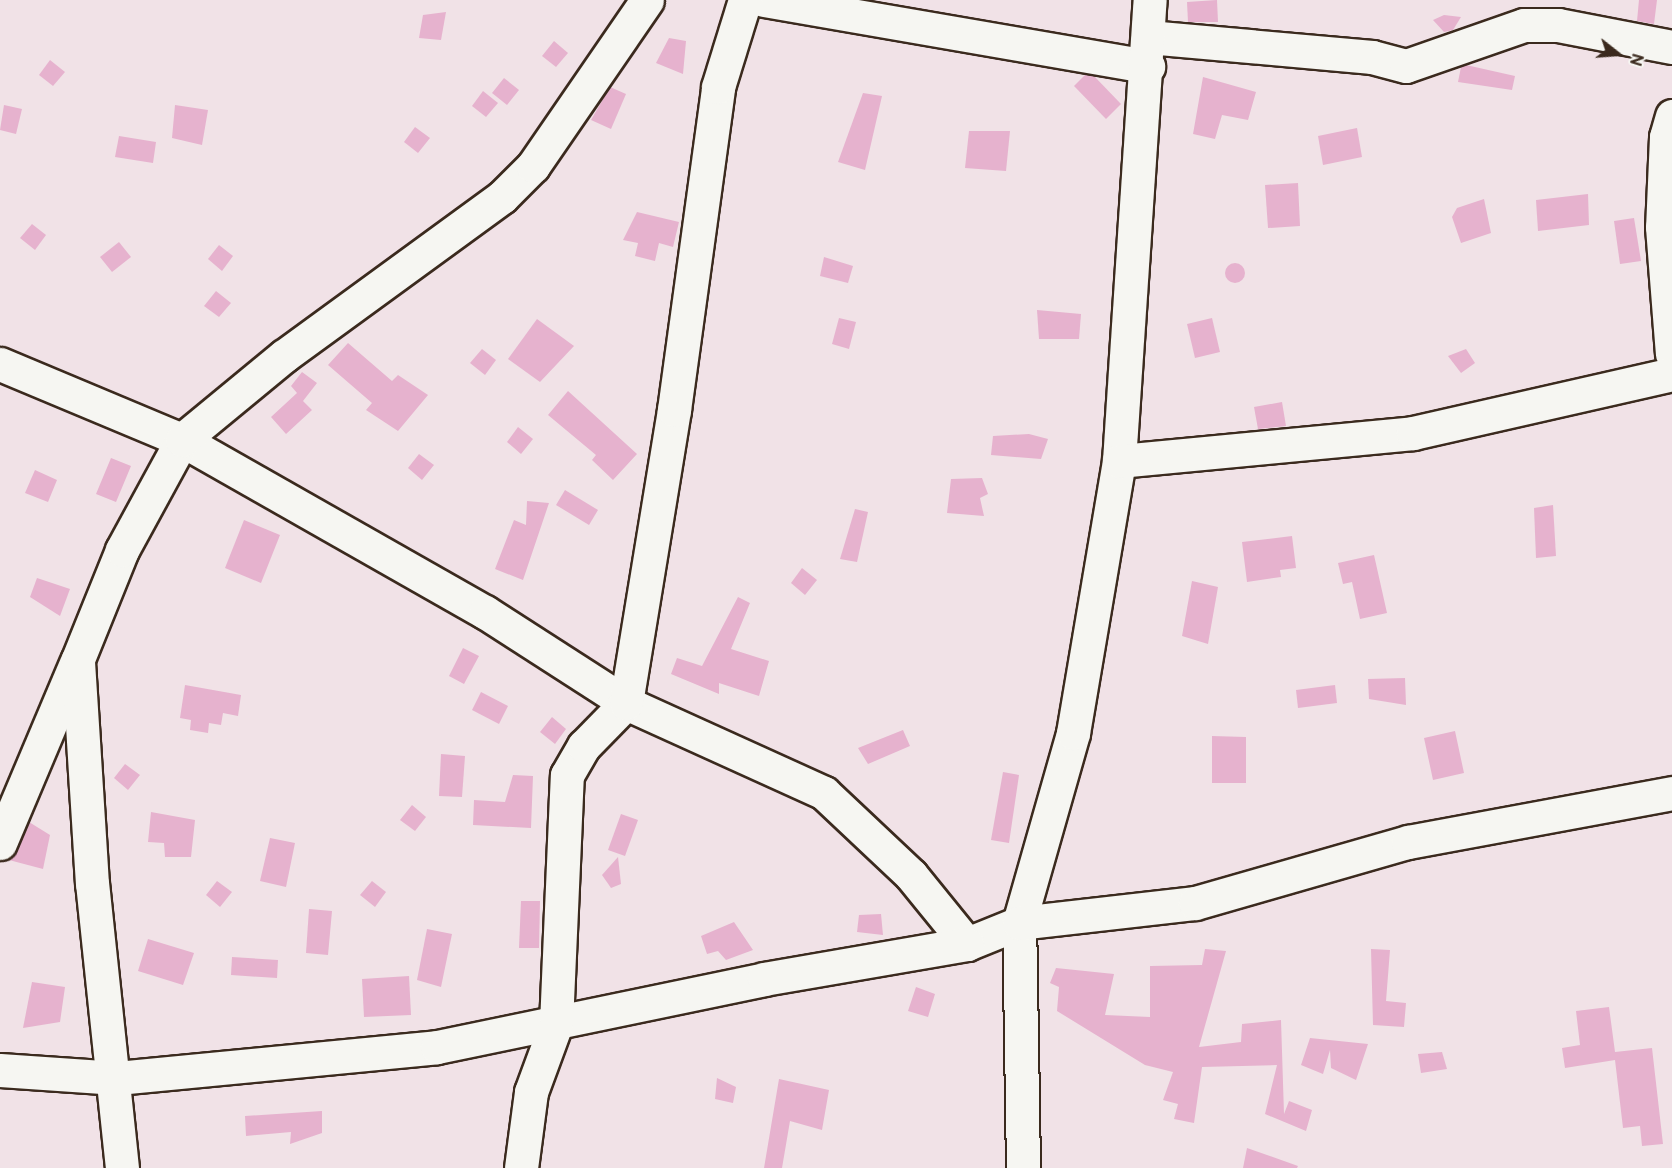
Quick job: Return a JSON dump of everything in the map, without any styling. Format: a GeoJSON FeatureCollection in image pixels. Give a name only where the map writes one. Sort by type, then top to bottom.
{"type":"FeatureCollection","features":[{"type":"Feature","properties":{"kind":"street"},"geometry":{"type":"LineString","coordinates":[[0,843],[122,550],[182,440],[284,356],[502,197],[533,166],[647,0]]}},
{"type":"Feature","properties":{"kind":"street"},"geometry":{"type":"LineString","coordinates":[[521,1168],[531,1092],[556,1024],[567,775],[584,746],[626,703],[674,410],[718,87],[745,0]]}},
{"type":"Feature","properties":{"kind":"street"},"geometry":{"type":"LineString","coordinates":[[764,0],[1148,51],[1372,57],[1406,66],[1524,25],[1558,25],[1672,47]]}},
{"type":"Feature","properties":{"kind":"street"},"geometry":{"type":"LineString","coordinates":[[1023,1168],[1019,923],[1073,734],[1119,461],[1150,0]]}},
{"type":"Feature","properties":{"kind":"street"},"geometry":{"type":"LineString","coordinates":[[1672,116],[1665,137],[1662,226],[1672,354]]}},
{"type":"Feature","properties":{"kind":"street"},"geometry":{"type":"LineString","coordinates":[[0,364],[182,440],[485,612],[626,703],[824,793],[911,875],[967,944]]}},
{"type":"Feature","properties":{"kind":"street"},"geometry":{"type":"LineString","coordinates":[[1119,461],[1413,433],[1672,374]]}},
{"type":"Feature","properties":{"kind":"street"},"geometry":{"type":"LineString","coordinates":[[78,659],[92,884],[117,1078],[123,1168]]}},
{"type":"Feature","properties":{"kind":"street"},"geometry":{"type":"LineString","coordinates":[[0,1070],[117,1078],[437,1047],[764,979],[967,944],[1019,923],[1195,903],[1408,842],[1672,793]]}},
{"type":"Feature","properties":{"kind":"building"},"geometry":{"type":"Polygon","coordinates":[[[1217,0],[1218,22],[1188,22],[1187,2],[1217,0]]]}},
{"type":"Feature","properties":{"kind":"building"},"geometry":{"type":"Polygon","coordinates":[[[1639,0],[1657,0],[1654,24],[1637,21],[1639,0]]]}},
{"type":"Feature","properties":{"kind":"building"},"geometry":{"type":"Polygon","coordinates":[[[446,12],[441,40],[419,38],[423,15],[446,12]]]}},
{"type":"Feature","properties":{"kind":"building"},"geometry":{"type":"Polygon","coordinates":[[[1444,15],[1461,17],[1453,30],[1444,32],[1433,20],[1444,15]]]}},
{"type":"Feature","properties":{"kind":"building"},"geometry":{"type":"Polygon","coordinates":[[[669,38],[686,41],[683,74],[656,63],[669,38]]]}},
{"type":"Feature","properties":{"kind":"building"},"geometry":{"type":"Polygon","coordinates":[[[554,41],[568,53],[556,67],[542,56],[554,41]]]}},
{"type":"Feature","properties":{"kind":"building"},"geometry":{"type":"Polygon","coordinates":[[[50,60],[65,72],[53,86],[39,75],[50,60]]]}},
{"type":"Feature","properties":{"kind":"building"},"geometry":{"type":"Polygon","coordinates":[[[1466,65],[1515,76],[1512,90],[1458,82],[1461,67],[1466,65]]]}},
{"type":"Feature","properties":{"kind":"building"},"geometry":{"type":"Polygon","coordinates":[[[1086,74],[1094,76],[1121,104],[1106,119],[1074,86],[1086,74]]]}},
{"type":"Feature","properties":{"kind":"building"},"geometry":{"type":"Polygon","coordinates":[[[1203,77],[1256,92],[1248,120],[1222,115],[1215,139],[1193,134],[1203,77]]]}},
{"type":"Feature","properties":{"kind":"building"},"geometry":{"type":"Polygon","coordinates":[[[504,78],[519,90],[507,105],[492,93],[504,78]]]}},
{"type":"Feature","properties":{"kind":"building"},"geometry":{"type":"Polygon","coordinates":[[[610,87],[626,94],[611,129],[591,120],[610,87]]]}},
{"type":"Feature","properties":{"kind":"building"},"geometry":{"type":"Polygon","coordinates":[[[483,91],[498,103],[486,117],[472,106],[483,91]]]}},
{"type":"Feature","properties":{"kind":"building"},"geometry":{"type":"Polygon","coordinates":[[[863,93],[882,96],[865,170],[838,162],[863,93]]]}},
{"type":"Feature","properties":{"kind":"building"},"geometry":{"type":"Polygon","coordinates":[[[4,105],[22,109],[16,134],[0,130],[4,105]]]}},
{"type":"Feature","properties":{"kind":"building"},"geometry":{"type":"Polygon","coordinates":[[[175,105],[208,110],[202,145],[172,138],[175,105]]]}},
{"type":"Feature","properties":{"kind":"building"},"geometry":{"type":"Polygon","coordinates":[[[415,127],[430,138],[418,153],[404,142],[415,127]]]}},
{"type":"Feature","properties":{"kind":"building"},"geometry":{"type":"Polygon","coordinates":[[[1357,128],[1362,157],[1323,165],[1318,136],[1357,128]]]}},
{"type":"Feature","properties":{"kind":"building"},"geometry":{"type":"Polygon","coordinates":[[[969,131],[1010,131],[1006,171],[965,168],[969,131]]]}},
{"type":"Feature","properties":{"kind":"building"},"geometry":{"type":"Polygon","coordinates":[[[119,136],[156,142],[153,163],[115,157],[119,136]]]}},
{"type":"Feature","properties":{"kind":"building"},"geometry":{"type":"Polygon","coordinates":[[[1298,183],[1300,226],[1268,228],[1265,185],[1298,183]]]}},
{"type":"Feature","properties":{"kind":"building"},"geometry":{"type":"Polygon","coordinates":[[[1588,194],[1589,225],[1538,231],[1536,200],[1588,194]]]}},
{"type":"Feature","properties":{"kind":"building"},"geometry":{"type":"Polygon","coordinates":[[[1484,199],[1491,233],[1461,243],[1452,217],[1457,208],[1484,199]]]}},
{"type":"Feature","properties":{"kind":"building"},"geometry":{"type":"Polygon","coordinates":[[[637,212],[679,222],[673,247],[659,243],[655,261],[635,256],[638,243],[623,240],[637,212]]]}},
{"type":"Feature","properties":{"kind":"building"},"geometry":{"type":"Polygon","coordinates":[[[1634,218],[1641,261],[1620,264],[1614,221],[1634,218]]]}},
{"type":"Feature","properties":{"kind":"building"},"geometry":{"type":"Polygon","coordinates":[[[32,224],[46,235],[35,250],[20,238],[32,224]]]}},
{"type":"Feature","properties":{"kind":"building"},"geometry":{"type":"Polygon","coordinates":[[[119,242],[131,257],[112,272],[100,257],[119,242]]]}},
{"type":"Feature","properties":{"kind":"building"},"geometry":{"type":"Polygon","coordinates":[[[219,245],[233,256],[222,271],[208,259],[219,245]]]}},
{"type":"Feature","properties":{"kind":"building"},"geometry":{"type":"Polygon","coordinates":[[[824,257],[853,266],[848,283],[820,276],[824,257]]]}},
{"type":"Feature","properties":{"kind":"building"},"geometry":{"type":"Polygon","coordinates":[[[1231,263],[1239,263],[1245,269],[1245,277],[1239,283],[1231,283],[1225,277],[1225,269],[1231,263]]]}},
{"type":"Feature","properties":{"kind":"building"},"geometry":{"type":"Polygon","coordinates":[[[216,291],[231,303],[219,317],[204,306],[216,291]]]}},
{"type":"Feature","properties":{"kind":"building"},"geometry":{"type":"Polygon","coordinates":[[[1037,310],[1081,314],[1079,339],[1039,339],[1037,310]]]}},
{"type":"Feature","properties":{"kind":"building"},"geometry":{"type":"Polygon","coordinates":[[[839,318],[856,322],[849,349],[832,344],[839,318]]]}},
{"type":"Feature","properties":{"kind":"building"},"geometry":{"type":"Polygon","coordinates":[[[1212,318],[1220,352],[1195,358],[1187,324],[1212,318]]]}},
{"type":"Feature","properties":{"kind":"building"},"geometry":{"type":"Polygon","coordinates":[[[537,319],[574,346],[540,382],[508,359],[537,319]]]}},
{"type":"Feature","properties":{"kind":"building"},"geometry":{"type":"Polygon","coordinates":[[[348,343],[392,381],[398,375],[428,395],[398,431],[366,410],[372,403],[328,365],[348,343]]]}},
{"type":"Feature","properties":{"kind":"building"},"geometry":{"type":"Polygon","coordinates":[[[482,349],[496,360],[485,375],[470,363],[482,349]]]}},
{"type":"Feature","properties":{"kind":"building"},"geometry":{"type":"Polygon","coordinates":[[[1466,349],[1475,363],[1461,373],[1448,356],[1466,349]]]}},
{"type":"Feature","properties":{"kind":"building"},"geometry":{"type":"Polygon","coordinates":[[[302,372],[317,383],[303,401],[312,410],[286,434],[271,417],[297,393],[291,386],[302,372]]]}},
{"type":"Feature","properties":{"kind":"building"},"geometry":{"type":"Polygon","coordinates":[[[568,391],[637,454],[613,480],[592,460],[596,455],[548,415],[568,391]]]}},
{"type":"Feature","properties":{"kind":"building"},"geometry":{"type":"Polygon","coordinates":[[[1282,402],[1286,426],[1258,429],[1254,407],[1282,402]]]}},
{"type":"Feature","properties":{"kind":"building"},"geometry":{"type":"Polygon","coordinates":[[[518,427],[533,439],[521,454],[507,442],[518,427]]]}},
{"type":"Feature","properties":{"kind":"building"},"geometry":{"type":"Polygon","coordinates":[[[1029,434],[1048,439],[1041,459],[991,455],[993,436],[1029,434]]]}},
{"type":"Feature","properties":{"kind":"building"},"geometry":{"type":"Polygon","coordinates":[[[419,454],[434,465],[422,480],[408,468],[419,454]]]}},
{"type":"Feature","properties":{"kind":"building"},"geometry":{"type":"Polygon","coordinates":[[[111,458],[131,466],[116,502],[96,494],[111,458]]]}},
{"type":"Feature","properties":{"kind":"building"},"geometry":{"type":"Polygon","coordinates":[[[35,470],[57,480],[48,502],[25,493],[35,470]]]}},
{"type":"Feature","properties":{"kind":"building"},"geometry":{"type":"Polygon","coordinates":[[[982,478],[988,494],[980,498],[984,516],[947,513],[951,479],[982,478]]]}},
{"type":"Feature","properties":{"kind":"building"},"geometry":{"type":"Polygon","coordinates":[[[565,490],[598,510],[589,525],[556,505],[565,490]]]}},
{"type":"Feature","properties":{"kind":"building"},"geometry":{"type":"Polygon","coordinates":[[[527,501],[549,503],[523,580],[495,569],[514,520],[526,525],[527,501]]]}},
{"type":"Feature","properties":{"kind":"building"},"geometry":{"type":"Polygon","coordinates":[[[1553,505],[1556,556],[1536,558],[1534,508],[1553,505]]]}},
{"type":"Feature","properties":{"kind":"building"},"geometry":{"type":"Polygon","coordinates":[[[855,509],[868,512],[857,562],[840,559],[855,509]]]}},
{"type":"Feature","properties":{"kind":"building"},"geometry":{"type":"Polygon","coordinates":[[[244,520],[280,535],[261,583],[225,568],[244,520]]]}},
{"type":"Feature","properties":{"kind":"building"},"geometry":{"type":"Polygon","coordinates":[[[1292,536],[1296,568],[1280,570],[1281,577],[1247,582],[1242,542],[1292,536]]]}},
{"type":"Feature","properties":{"kind":"building"},"geometry":{"type":"Polygon","coordinates":[[[1374,555],[1387,613],[1360,619],[1352,582],[1343,584],[1338,563],[1374,555]]]}},
{"type":"Feature","properties":{"kind":"building"},"geometry":{"type":"Polygon","coordinates":[[[802,568],[817,580],[805,595],[791,583],[802,568]]]}},
{"type":"Feature","properties":{"kind":"building"},"geometry":{"type":"Polygon","coordinates":[[[37,578],[70,589],[60,616],[30,597],[37,578]]]}},
{"type":"Feature","properties":{"kind":"building"},"geometry":{"type":"Polygon","coordinates":[[[1192,581],[1218,587],[1208,644],[1182,636],[1192,581]]]}},
{"type":"Feature","properties":{"kind":"building"},"geometry":{"type":"Polygon","coordinates":[[[738,597],[750,603],[731,649],[769,661],[759,696],[719,683],[719,694],[671,674],[677,658],[702,666],[738,597]]]}},
{"type":"Feature","properties":{"kind":"building"},"geometry":{"type":"Polygon","coordinates":[[[463,648],[479,656],[464,684],[449,676],[463,648]]]}},
{"type":"Feature","properties":{"kind":"building"},"geometry":{"type":"Polygon","coordinates":[[[1405,678],[1406,705],[1369,699],[1368,679],[1405,678]]]}},
{"type":"Feature","properties":{"kind":"building"},"geometry":{"type":"Polygon","coordinates":[[[185,685],[241,695],[238,716],[223,713],[221,725],[209,723],[208,733],[190,730],[191,720],[180,718],[185,685]]]}},
{"type":"Feature","properties":{"kind":"building"},"geometry":{"type":"Polygon","coordinates":[[[1335,685],[1337,703],[1298,708],[1296,690],[1335,685]]]}},
{"type":"Feature","properties":{"kind":"building"},"geometry":{"type":"Polygon","coordinates":[[[481,692],[508,706],[499,724],[472,710],[481,692]]]}},
{"type":"Feature","properties":{"kind":"building"},"geometry":{"type":"Polygon","coordinates":[[[552,717],[566,729],[555,744],[540,732],[552,717]]]}},
{"type":"Feature","properties":{"kind":"building"},"geometry":{"type":"Polygon","coordinates":[[[903,730],[910,746],[868,764],[858,748],[903,730]]]}},
{"type":"Feature","properties":{"kind":"building"},"geometry":{"type":"Polygon","coordinates":[[[1455,731],[1464,773],[1433,780],[1424,738],[1455,731]]]}},
{"type":"Feature","properties":{"kind":"building"},"geometry":{"type":"Polygon","coordinates":[[[1212,736],[1246,737],[1246,783],[1212,783],[1212,736]]]}},
{"type":"Feature","properties":{"kind":"building"},"geometry":{"type":"Polygon","coordinates":[[[441,754],[465,756],[462,797],[439,796],[441,754]]]}},
{"type":"Feature","properties":{"kind":"building"},"geometry":{"type":"Polygon","coordinates":[[[125,764],[140,775],[128,790],[114,778],[125,764]]]}},
{"type":"Feature","properties":{"kind":"building"},"geometry":{"type":"Polygon","coordinates":[[[1003,772],[1019,775],[1009,843],[991,840],[1003,772]]]}},
{"type":"Feature","properties":{"kind":"building"},"geometry":{"type":"Polygon","coordinates":[[[513,775],[533,776],[531,828],[473,825],[474,800],[505,802],[513,775]]]}},
{"type":"Feature","properties":{"kind":"building"},"geometry":{"type":"Polygon","coordinates":[[[412,805],[426,817],[415,831],[400,820],[412,805]]]}},
{"type":"Feature","properties":{"kind":"building"},"geometry":{"type":"Polygon","coordinates":[[[151,812],[195,820],[191,857],[165,857],[164,843],[148,842],[151,812]]]}},
{"type":"Feature","properties":{"kind":"building"},"geometry":{"type":"Polygon","coordinates":[[[621,814],[638,820],[625,856],[608,850],[621,814]]]}},
{"type":"Feature","properties":{"kind":"building"},"geometry":{"type":"Polygon","coordinates":[[[29,822],[50,835],[43,869],[9,860],[29,822]]]}},
{"type":"Feature","properties":{"kind":"building"},"geometry":{"type":"Polygon","coordinates":[[[270,838],[295,843],[286,887],[260,881],[270,838]]]}},
{"type":"Feature","properties":{"kind":"building"},"geometry":{"type":"Polygon","coordinates":[[[618,857],[621,884],[611,888],[602,875],[618,857]]]}},
{"type":"Feature","properties":{"kind":"building"},"geometry":{"type":"Polygon","coordinates":[[[217,881],[232,892],[220,907],[206,895],[217,881]]]}},
{"type":"Feature","properties":{"kind":"building"},"geometry":{"type":"Polygon","coordinates":[[[372,881],[386,892],[375,907],[360,895],[372,881]]]}},
{"type":"Feature","properties":{"kind":"building"},"geometry":{"type":"Polygon","coordinates":[[[521,901],[540,901],[539,948],[519,948],[521,901]]]}},
{"type":"Feature","properties":{"kind":"building"},"geometry":{"type":"Polygon","coordinates":[[[309,909],[332,911],[328,955],[306,953],[309,909]]]}},
{"type":"Feature","properties":{"kind":"building"},"geometry":{"type":"Polygon","coordinates":[[[881,914],[883,935],[857,932],[859,915],[881,914]]]}},
{"type":"Feature","properties":{"kind":"building"},"geometry":{"type":"Polygon","coordinates":[[[734,922],[753,950],[726,960],[718,951],[707,954],[701,936],[734,922]]]}},
{"type":"Feature","properties":{"kind":"building"},"geometry":{"type":"Polygon","coordinates":[[[427,929],[452,934],[441,987],[417,980],[427,929]]]}},
{"type":"Feature","properties":{"kind":"building"},"geometry":{"type":"Polygon","coordinates":[[[148,939],[194,953],[183,985],[138,971],[148,939]]]}},
{"type":"Feature","properties":{"kind":"building"},"geometry":{"type":"Polygon","coordinates":[[[1205,949],[1226,951],[1199,1047],[1241,1042],[1242,1024],[1281,1020],[1284,1114],[1289,1101],[1312,1110],[1306,1131],[1265,1114],[1277,1065],[1202,1067],[1194,1123],[1174,1119],[1178,1104],[1163,1100],[1173,1072],[1145,1065],[1057,1011],[1059,987],[1050,983],[1056,968],[1114,974],[1105,1015],[1150,1017],[1150,966],[1202,965],[1205,949]]]}},
{"type":"Feature","properties":{"kind":"building"},"geometry":{"type":"Polygon","coordinates":[[[1371,949],[1390,950],[1386,1001],[1406,1003],[1404,1027],[1373,1025],[1371,949]]]}},
{"type":"Feature","properties":{"kind":"building"},"geometry":{"type":"Polygon","coordinates":[[[232,957],[278,960],[277,978],[231,975],[232,957]]]}},
{"type":"Feature","properties":{"kind":"building"},"geometry":{"type":"Polygon","coordinates":[[[409,976],[411,1015],[364,1017],[362,979],[409,976]]]}},
{"type":"Feature","properties":{"kind":"building"},"geometry":{"type":"Polygon","coordinates":[[[32,982],[65,987],[60,1022],[23,1028],[32,982]]]}},
{"type":"Feature","properties":{"kind":"building"},"geometry":{"type":"Polygon","coordinates":[[[916,987],[935,994],[928,1017],[908,1011],[916,987]]]}},
{"type":"Feature","properties":{"kind":"building"},"geometry":{"type":"Polygon","coordinates":[[[1609,1007],[1615,1052],[1652,1048],[1663,1144],[1642,1146],[1640,1126],[1623,1128],[1615,1060],[1565,1068],[1562,1048],[1580,1045],[1576,1011],[1609,1007]]]}},
{"type":"Feature","properties":{"kind":"building"},"geometry":{"type":"Polygon","coordinates":[[[1310,1038],[1368,1044],[1356,1080],[1331,1068],[1330,1050],[1323,1074],[1301,1065],[1310,1038]]]}},
{"type":"Feature","properties":{"kind":"building"},"geometry":{"type":"Polygon","coordinates":[[[1442,1052],[1447,1069],[1421,1073],[1418,1054],[1442,1052]]]}},
{"type":"Feature","properties":{"kind":"building"},"geometry":{"type":"Polygon","coordinates":[[[717,1078],[736,1087],[733,1103],[715,1099],[717,1078]]]}},
{"type":"Feature","properties":{"kind":"building"},"geometry":{"type":"Polygon","coordinates":[[[779,1079],[829,1090],[822,1130],[790,1121],[782,1168],[764,1168],[779,1079]]]}},
{"type":"Feature","properties":{"kind":"building"},"geometry":{"type":"Polygon","coordinates":[[[322,1111],[322,1133],[290,1144],[291,1132],[246,1136],[245,1116],[322,1111]]]}},
{"type":"Feature","properties":{"kind":"building"},"geometry":{"type":"Polygon","coordinates":[[[1247,1148],[1298,1166],[1297,1168],[1243,1168],[1247,1148]]]}}]}
